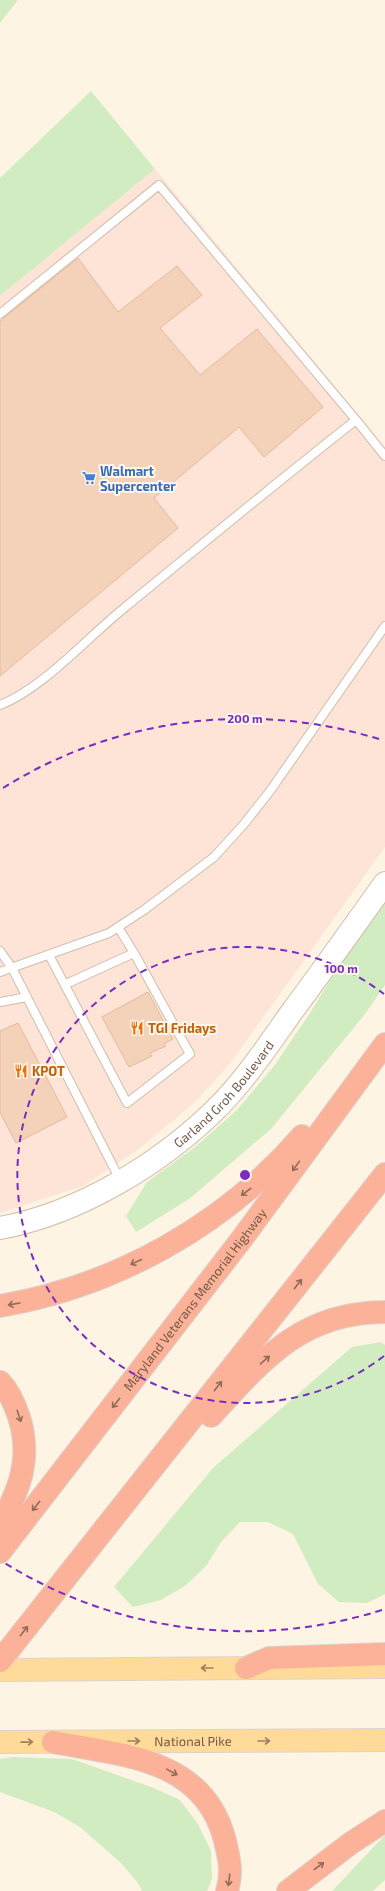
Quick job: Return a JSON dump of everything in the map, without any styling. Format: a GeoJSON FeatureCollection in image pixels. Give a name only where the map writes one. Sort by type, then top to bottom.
{"type":"FeatureCollection","features":[{"type":"Feature","properties":{"kind":"highway"},"geometry":{"type":"LineString","coordinates":[[0,1306],[27,1301],[66,1290],[109,1275],[154,1254],[193,1231],[255,1185],[287,1154],[385,1040]]}},
{"type":"Feature","properties":{"kind":"highway","name":"Maryland Veterans Memorial Highway"},"geometry":{"type":"LineString","coordinates":[[0,1552],[241,1240],[385,1044]]}},
{"type":"Feature","properties":{"kind":"highway"},"geometry":{"type":"LineString","coordinates":[[0,1661],[385,1174]]}},
{"type":"Feature","properties":{"kind":"highway"},"geometry":{"type":"LineString","coordinates":[[86,1553],[252,1371],[280,1347],[300,1332],[330,1319],[362,1312],[385,1312]]}},
{"type":"Feature","properties":{"kind":"highway"},"geometry":{"type":"LineString","coordinates":[[0,1382],[15,1406],[23,1428],[26,1452],[22,1476],[12,1503],[0,1525]]}},
{"type":"Feature","properties":{"kind":"highway"},"geometry":{"type":"LineString","coordinates":[[246,1668],[269,1658],[385,1654]]}},
{"type":"Feature","properties":{"kind":"highway"},"geometry":{"type":"LineString","coordinates":[[53,1742],[137,1759],[165,1768],[184,1778],[206,1800],[222,1828],[229,1854],[231,1879],[227,1891]]}},
{"type":"Feature","properties":{"kind":"highway"},"geometry":{"type":"LineString","coordinates":[[288,1891],[351,1843],[385,1821]]}},
{"type":"Feature","properties":{"kind":"main road"},"geometry":{"type":"LineString","coordinates":[[0,1670],[385,1667]]}},
{"type":"Feature","properties":{"kind":"main road","name":"National Pike"},"geometry":{"type":"LineString","coordinates":[[0,1742],[385,1740]]}},
{"type":"Feature","properties":{"kind":"street","name":"Garland Groh Boulevard"},"geometry":{"type":"LineString","coordinates":[[0,1228],[56,1211],[121,1182],[170,1150],[213,1112],[254,1066],[385,883]]}},
{"type":"Feature","properties":{"kind":"lane"},"geometry":{"type":"LineString","coordinates":[[0,314],[159,185],[385,456]]}},
{"type":"Feature","properties":{"kind":"lane"},"geometry":{"type":"LineString","coordinates":[[0,706],[21,694],[59,666],[89,638],[192,552],[356,420]]}},
{"type":"Feature","properties":{"kind":"lane"},"geometry":{"type":"LineString","coordinates":[[0,972],[109,933],[144,910],[214,857],[244,824],[348,681],[385,626]]}},
{"type":"Feature","properties":{"kind":"lane"},"geometry":{"type":"LineString","coordinates":[[50,955],[127,1103],[190,1054],[118,927]]}},
{"type":"Feature","properties":{"kind":"lane"},"geometry":{"type":"LineString","coordinates":[[0,951],[12,968],[121,1182]]}},
{"type":"Feature","properties":{"kind":"lane"},"geometry":{"type":"LineString","coordinates":[[66,984],[134,953]]}},
{"type":"Feature","properties":{"kind":"lane"},"geometry":{"type":"LineString","coordinates":[[0,1002],[27,997]]}},
{"type":"Feature","properties":{"kind":"shaded area"},"geometry":{"type":"Polygon","coordinates":[[[155,169],[385,447],[385,847],[229,1065],[194,1103],[140,1148],[83,1186],[0,1213],[0,296],[155,169]]]}},
{"type":"Feature","properties":{"kind":"green space"},"geometry":{"type":"Polygon","coordinates":[[[0,0],[18,0],[0,23],[0,0]]]}},
{"type":"Feature","properties":{"kind":"green space"},"geometry":{"type":"Polygon","coordinates":[[[91,91],[155,169],[0,296],[0,178],[91,91]]]}},
{"type":"Feature","properties":{"kind":"green space"},"geometry":{"type":"Polygon","coordinates":[[[385,897],[385,985],[365,1014],[271,1129],[189,1199],[136,1232],[126,1216],[147,1182],[195,1147],[237,1110],[274,1066],[310,1013],[356,938],[385,897]]]}},
{"type":"Feature","properties":{"kind":"green space"},"geometry":{"type":"Polygon","coordinates":[[[381,1342],[385,1345],[385,1594],[367,1603],[339,1602],[318,1584],[293,1534],[268,1522],[240,1522],[221,1542],[206,1566],[185,1586],[161,1600],[133,1607],[114,1587],[213,1468],[352,1347],[381,1342]]]}},
{"type":"Feature","properties":{"kind":"green space"},"geometry":{"type":"Polygon","coordinates":[[[13,1757],[72,1759],[154,1788],[180,1800],[198,1824],[211,1851],[212,1879],[207,1891],[142,1891],[138,1883],[121,1863],[80,1827],[54,1812],[0,1792],[0,1759],[13,1757]]]}},
{"type":"Feature","properties":{"kind":"green space"},"geometry":{"type":"Polygon","coordinates":[[[385,1835],[385,1880],[373,1891],[332,1891],[385,1835]]]}},
{"type":"Feature","properties":{"kind":"building","name":"Walmart Supercenter"},"geometry":{"type":"Polygon","coordinates":[[[78,258],[118,312],[177,266],[202,295],[160,328],[200,375],[257,329],[323,407],[264,457],[239,427],[154,498],[178,528],[0,676],[0,321],[78,258]]]}},
{"type":"Feature","properties":{"kind":"building","name":"TGI Fridays"},"geometry":{"type":"Polygon","coordinates":[[[148,992],[173,1039],[164,1044],[166,1046],[150,1053],[152,1056],[129,1067],[102,1017],[148,992]]]}},
{"type":"Feature","properties":{"kind":"building","name":"KPOT"},"geometry":{"type":"Polygon","coordinates":[[[18,1023],[67,1117],[16,1143],[0,1112],[0,1031],[18,1023]]]}},
{"type":"Feature","properties":{"kind":"place","name":"Walmart Supercenter"},"geometry":{"type":"Point","coordinates":[89,478]}},
{"type":"Feature","properties":{"kind":"place","name":"TGI Fridays"},"geometry":{"type":"Point","coordinates":[137,1028]}},
{"type":"Feature","properties":{"kind":"place","name":"KPOT"},"geometry":{"type":"Point","coordinates":[21,1071]}}]}
